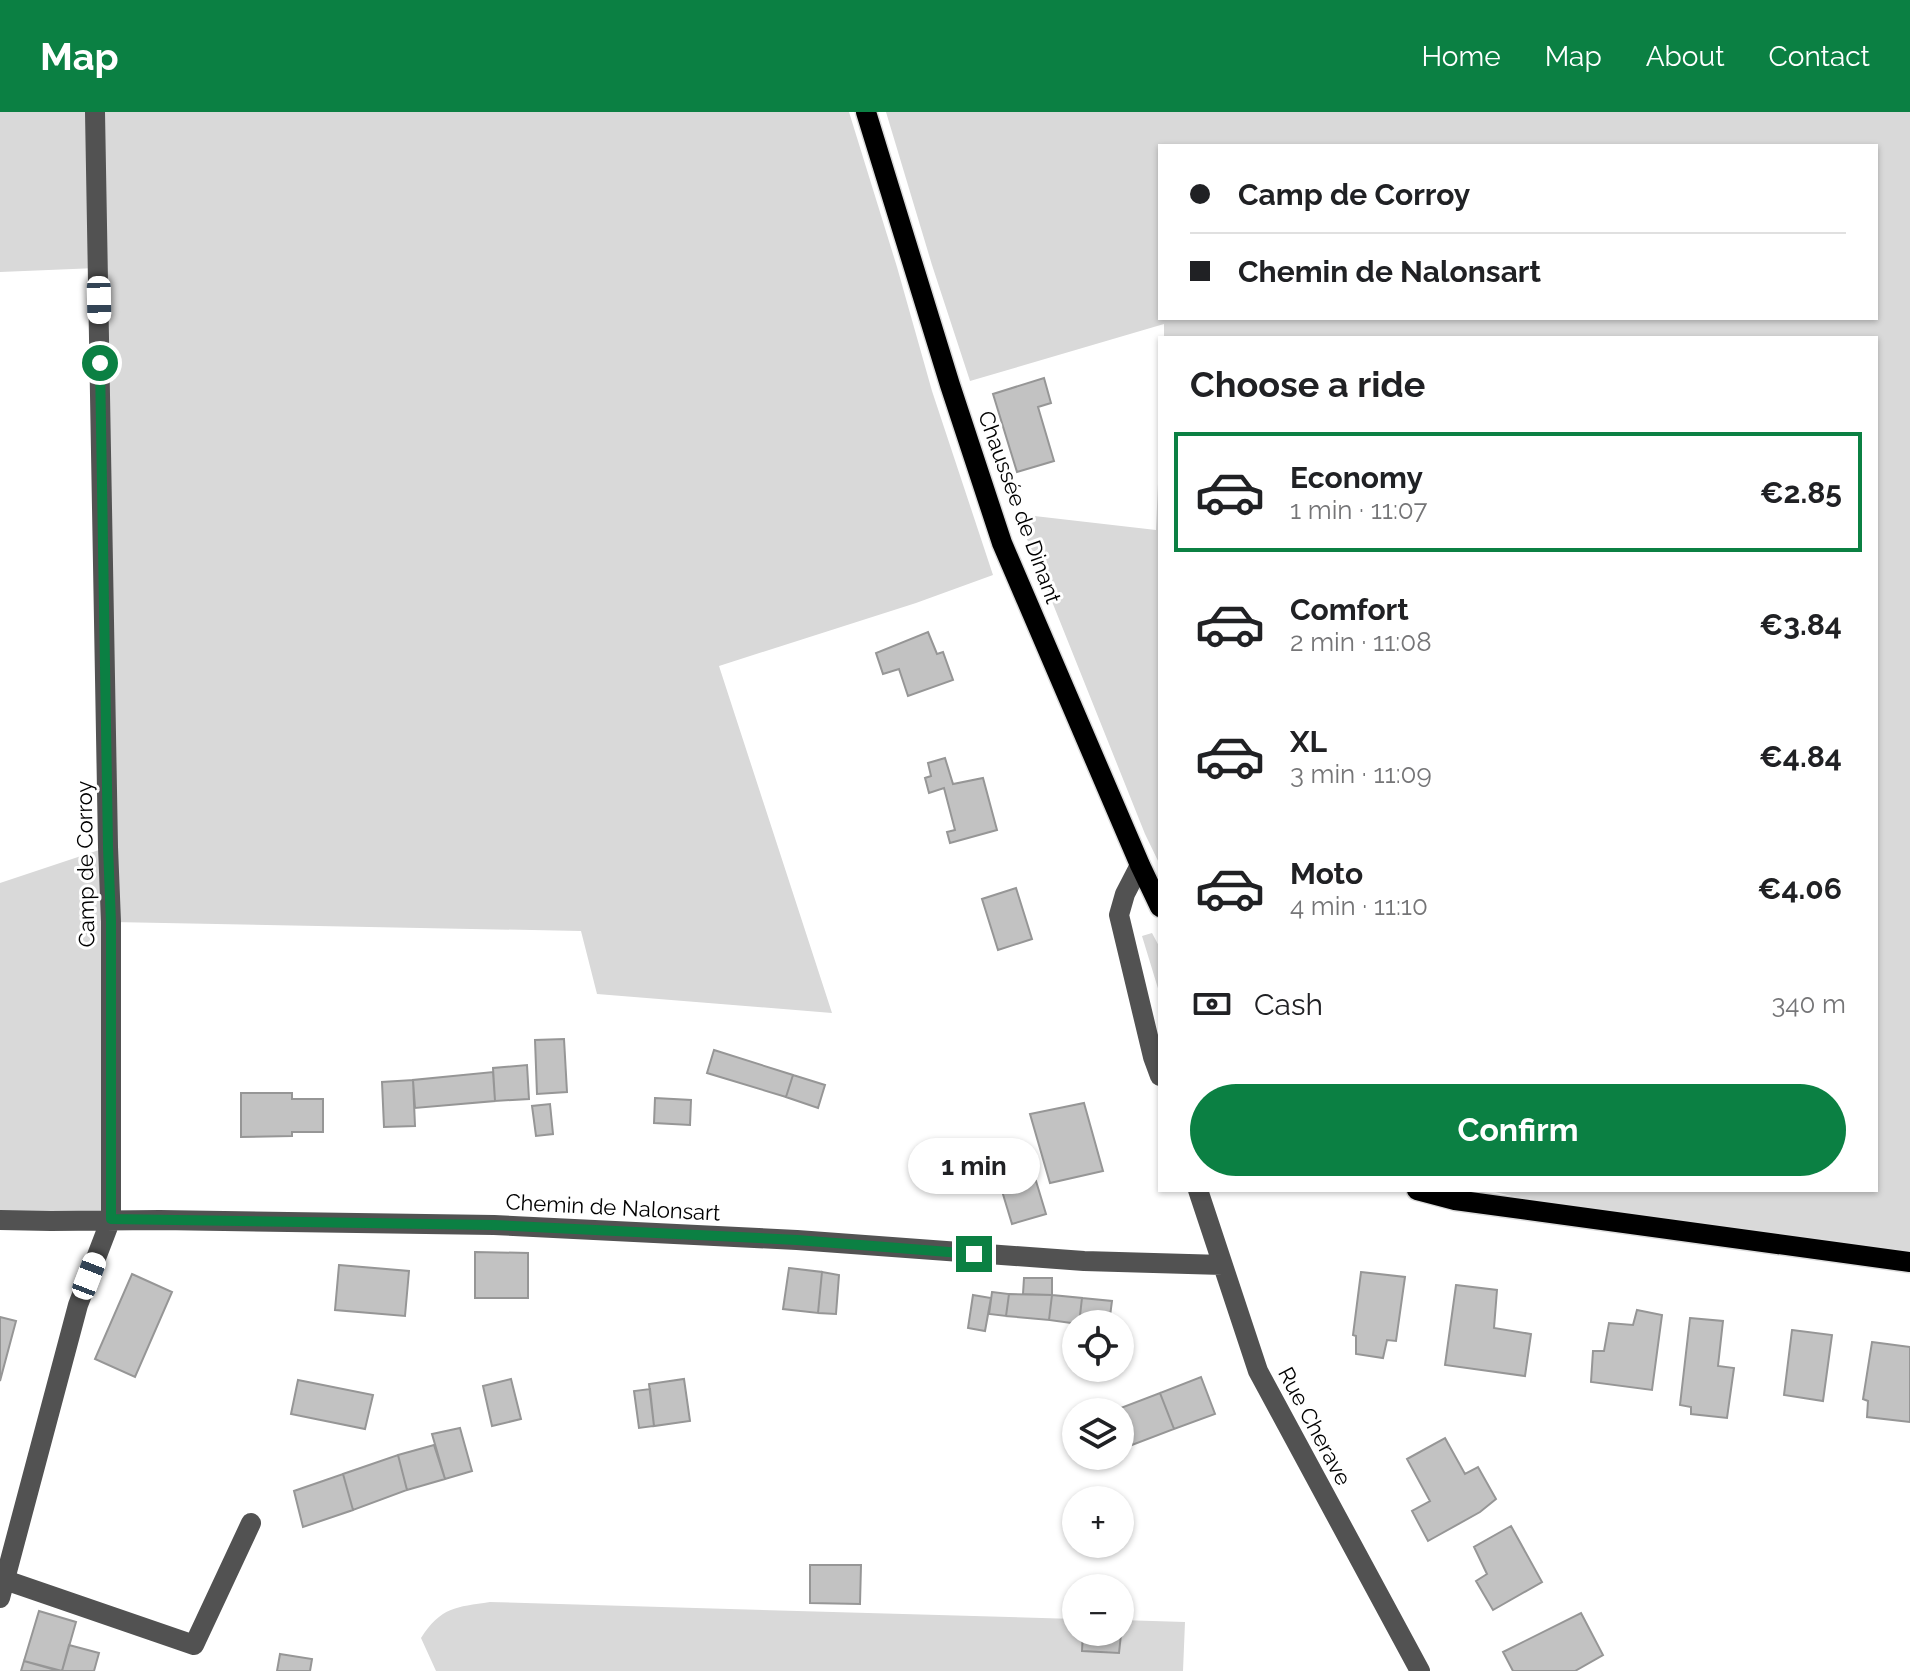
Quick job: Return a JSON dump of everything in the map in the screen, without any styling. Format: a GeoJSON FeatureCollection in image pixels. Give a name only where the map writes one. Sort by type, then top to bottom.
{"type":"FeatureCollection","features":[{"type":"Feature","properties":{"kind":"main road","name":"Chaussée de Dinant"},"geometry":{"type":"LineString","coordinates":[[866,112],[1002,543],[1158,903]]}},
{"type":"Feature","properties":{"kind":"main road"},"geometry":{"type":"LineString","coordinates":[[1425,1192],[1455,1200],[1910,1262]]}},
{"type":"Feature","properties":{"kind":"street","name":"Camp de Corroy"},"geometry":{"type":"LineString","coordinates":[[3,1589],[78,1305],[111,1219],[111,922],[95,112]]}},
{"type":"Feature","properties":{"kind":"street"},"geometry":{"type":"LineString","coordinates":[[1140,865],[1125,894],[1119,915],[1158,1071]]}},
{"type":"Feature","properties":{"kind":"street","name":"Rue Cherave"},"geometry":{"type":"LineString","coordinates":[[1199,1192],[1258,1371],[1420,1671]]}},
{"type":"Feature","properties":{"kind":"street","name":"Chemin de Nalonsart"},"geometry":{"type":"LineString","coordinates":[[0,1220],[494,1225],[797,1240],[1084,1261],[1223,1265]]}},
{"type":"Feature","properties":{"kind":"street"},"geometry":{"type":"LineString","coordinates":[[3,1589],[194,1645],[251,1523]]}},
{"type":"Feature","properties":{"kind":"shaded area"},"geometry":{"type":"Polygon","coordinates":[[[0,112],[849,112],[932,391],[993,575],[719,666],[832,1013],[597,994],[581,931],[112,922],[111,1219],[0,1220],[0,883],[108,847],[97,268],[0,272],[0,112]]]}},
{"type":"Feature","properties":{"kind":"shaded area"},"geometry":{"type":"Polygon","coordinates":[[[886,112],[1910,112],[1910,1262],[1614,1221],[1495,1192],[1878,1192],[1878,336],[1164,336],[1164,324],[970,381],[886,112]]]}},
{"type":"Feature","properties":{"kind":"shaded area"},"geometry":{"type":"Polygon","coordinates":[[[1158,484],[1158,861],[1017,514],[1156,530],[1158,484]]]}},
{"type":"Feature","properties":{"kind":"shaded area"},"geometry":{"type":"Polygon","coordinates":[[[1152,933],[1158,944],[1158,988],[1142,936],[1152,933]]]}},
{"type":"Feature","properties":{"kind":"shaded area"},"geometry":{"type":"Polygon","coordinates":[[[490,1602],[1062,1619],[1062,1646],[1134,1646],[1134,1620],[1185,1622],[1183,1671],[436,1671],[421,1638],[443,1614],[468,1605],[490,1602]]]}},
{"type":"Feature","properties":{"kind":"building"},"geometry":{"type":"Polygon","coordinates":[[[1044,378],[1051,403],[1038,407],[1054,461],[1017,472],[993,394],[1044,378]]]}},
{"type":"Feature","properties":{"kind":"building"},"geometry":{"type":"Polygon","coordinates":[[[928,632],[937,654],[943,652],[953,680],[908,696],[899,669],[883,674],[876,653],[928,632]]]}},
{"type":"Feature","properties":{"kind":"building"},"geometry":{"type":"Polygon","coordinates":[[[945,758],[953,784],[983,778],[997,830],[950,843],[947,832],[955,830],[944,788],[929,793],[925,778],[931,776],[928,763],[945,758]]]}},
{"type":"Feature","properties":{"kind":"building"},"geometry":{"type":"Polygon","coordinates":[[[1016,888],[1032,939],[998,950],[982,899],[1016,888]]]}},
{"type":"Feature","properties":{"kind":"building"},"geometry":{"type":"Polygon","coordinates":[[[564,1039],[567,1092],[537,1094],[535,1040],[564,1039]]]}},
{"type":"Feature","properties":{"kind":"building"},"geometry":{"type":"Polygon","coordinates":[[[714,1050],[793,1075],[786,1097],[707,1073],[714,1050]]]}},
{"type":"Feature","properties":{"kind":"building"},"geometry":{"type":"Polygon","coordinates":[[[527,1065],[529,1099],[495,1101],[493,1068],[527,1065]]]}},
{"type":"Feature","properties":{"kind":"building"},"geometry":{"type":"Polygon","coordinates":[[[493,1072],[495,1101],[415,1108],[413,1080],[493,1072]]]}},
{"type":"Feature","properties":{"kind":"building"},"geometry":{"type":"Polygon","coordinates":[[[793,1075],[825,1085],[818,1108],[786,1097],[793,1075]]]}},
{"type":"Feature","properties":{"kind":"building"},"geometry":{"type":"Polygon","coordinates":[[[413,1080],[415,1126],[384,1127],[382,1082],[413,1080]]]}},
{"type":"Feature","properties":{"kind":"building"},"geometry":{"type":"Polygon","coordinates":[[[241,1093],[292,1093],[292,1099],[323,1099],[323,1132],[241,1137],[241,1093]]]}},
{"type":"Feature","properties":{"kind":"building"},"geometry":{"type":"Polygon","coordinates":[[[655,1098],[691,1100],[690,1125],[654,1123],[655,1098]]]}},
{"type":"Feature","properties":{"kind":"building"},"geometry":{"type":"Polygon","coordinates":[[[1084,1103],[1103,1171],[1050,1183],[1030,1114],[1084,1103]]]}},
{"type":"Feature","properties":{"kind":"building"},"geometry":{"type":"Polygon","coordinates":[[[550,1104],[553,1134],[536,1136],[532,1106],[550,1104]]]}},
{"type":"Feature","properties":{"kind":"building"},"geometry":{"type":"Polygon","coordinates":[[[1036,1181],[1046,1214],[1012,1224],[1002,1191],[1036,1181]]]}},
{"type":"Feature","properties":{"kind":"building"},"geometry":{"type":"Polygon","coordinates":[[[475,1252],[528,1253],[528,1298],[475,1298],[475,1252]]]}},
{"type":"Feature","properties":{"kind":"building"},"geometry":{"type":"Polygon","coordinates":[[[339,1265],[409,1271],[405,1316],[335,1310],[339,1265]]]}},
{"type":"Feature","properties":{"kind":"building"},"geometry":{"type":"Polygon","coordinates":[[[789,1268],[822,1272],[818,1313],[783,1309],[789,1268]]]}},
{"type":"Feature","properties":{"kind":"building"},"geometry":{"type":"Polygon","coordinates":[[[822,1272],[839,1275],[836,1314],[818,1313],[822,1272]]]}},
{"type":"Feature","properties":{"kind":"building"},"geometry":{"type":"Polygon","coordinates":[[[1361,1272],[1405,1277],[1396,1341],[1387,1340],[1383,1358],[1356,1354],[1356,1336],[1353,1335],[1361,1272]]]}},
{"type":"Feature","properties":{"kind":"building"},"geometry":{"type":"Polygon","coordinates":[[[132,1274],[172,1292],[135,1377],[95,1359],[132,1274]]]}},
{"type":"Feature","properties":{"kind":"building"},"geometry":{"type":"Polygon","coordinates":[[[1024,1278],[1052,1278],[1052,1295],[1023,1294],[1024,1278]]]}},
{"type":"Feature","properties":{"kind":"building"},"geometry":{"type":"Polygon","coordinates":[[[1456,1285],[1497,1290],[1494,1328],[1531,1334],[1525,1376],[1445,1365],[1456,1285]]]}},
{"type":"Feature","properties":{"kind":"building"},"geometry":{"type":"Polygon","coordinates":[[[992,1292],[1009,1294],[1006,1316],[989,1314],[992,1292]]]}},
{"type":"Feature","properties":{"kind":"building"},"geometry":{"type":"Polygon","coordinates":[[[1009,1294],[1052,1295],[1049,1320],[1006,1316],[1009,1294]]]}},
{"type":"Feature","properties":{"kind":"building"},"geometry":{"type":"Polygon","coordinates":[[[973,1295],[991,1298],[985,1331],[968,1328],[973,1295]]]}},
{"type":"Feature","properties":{"kind":"building"},"geometry":{"type":"Polygon","coordinates":[[[1052,1295],[1082,1298],[1081,1310],[1062,1310],[1062,1322],[1049,1320],[1052,1295]]]}},
{"type":"Feature","properties":{"kind":"building"},"geometry":{"type":"Polygon","coordinates":[[[1082,1298],[1112,1301],[1111,1310],[1081,1310],[1082,1298]]]}},
{"type":"Feature","properties":{"kind":"building"},"geometry":{"type":"Polygon","coordinates":[[[1637,1310],[1662,1315],[1652,1390],[1591,1382],[1593,1351],[1604,1351],[1609,1323],[1633,1325],[1637,1310]]]}},
{"type":"Feature","properties":{"kind":"building"},"geometry":{"type":"Polygon","coordinates":[[[0,1317],[16,1321],[0,1381],[0,1317]]]}},
{"type":"Feature","properties":{"kind":"building"},"geometry":{"type":"Polygon","coordinates":[[[1690,1318],[1723,1321],[1718,1366],[1734,1368],[1727,1418],[1691,1414],[1691,1407],[1680,1405],[1690,1318]]]}},
{"type":"Feature","properties":{"kind":"building"},"geometry":{"type":"Polygon","coordinates":[[[1792,1330],[1832,1335],[1823,1401],[1784,1395],[1792,1330]]]}},
{"type":"Feature","properties":{"kind":"building"},"geometry":{"type":"Polygon","coordinates":[[[1872,1342],[1910,1347],[1910,1422],[1867,1417],[1868,1401],[1863,1399],[1872,1342]]]}},
{"type":"Feature","properties":{"kind":"building"},"geometry":{"type":"Polygon","coordinates":[[[1201,1377],[1215,1414],[1174,1429],[1160,1393],[1201,1377]]]}},
{"type":"Feature","properties":{"kind":"building"},"geometry":{"type":"Polygon","coordinates":[[[511,1379],[521,1419],[492,1426],[483,1386],[511,1379]]]}},
{"type":"Feature","properties":{"kind":"building"},"geometry":{"type":"Polygon","coordinates":[[[684,1379],[690,1421],[654,1426],[649,1384],[684,1379]]]}},
{"type":"Feature","properties":{"kind":"building"},"geometry":{"type":"Polygon","coordinates":[[[298,1380],[373,1395],[365,1429],[291,1414],[298,1380]]]}},
{"type":"Feature","properties":{"kind":"building"},"geometry":{"type":"Polygon","coordinates":[[[650,1389],[654,1426],[639,1428],[634,1391],[650,1389]]]}},
{"type":"Feature","properties":{"kind":"building"},"geometry":{"type":"Polygon","coordinates":[[[1160,1393],[1174,1429],[1134,1444],[1134,1403],[1160,1393]]]}},
{"type":"Feature","properties":{"kind":"building"},"geometry":{"type":"Polygon","coordinates":[[[460,1428],[472,1471],[445,1479],[432,1434],[460,1428]]]}},
{"type":"Feature","properties":{"kind":"building"},"geometry":{"type":"Polygon","coordinates":[[[1445,1438],[1465,1474],[1478,1467],[1496,1499],[1480,1512],[1428,1541],[1412,1511],[1430,1501],[1407,1459],[1445,1438]]]}},
{"type":"Feature","properties":{"kind":"building"},"geometry":{"type":"Polygon","coordinates":[[[434,1445],[445,1479],[407,1490],[398,1455],[434,1445]]]}},
{"type":"Feature","properties":{"kind":"building"},"geometry":{"type":"Polygon","coordinates":[[[398,1455],[407,1490],[353,1510],[343,1474],[398,1455]]]}},
{"type":"Feature","properties":{"kind":"building"},"geometry":{"type":"Polygon","coordinates":[[[343,1474],[353,1510],[303,1527],[294,1491],[343,1474]]]}},
{"type":"Feature","properties":{"kind":"building"},"geometry":{"type":"Polygon","coordinates":[[[1511,1526],[1542,1582],[1493,1610],[1476,1581],[1487,1574],[1474,1547],[1511,1526]]]}},
{"type":"Feature","properties":{"kind":"building"},"geometry":{"type":"Polygon","coordinates":[[[810,1565],[861,1565],[860,1604],[810,1603],[810,1565]]]}},
{"type":"Feature","properties":{"kind":"building"},"geometry":{"type":"Polygon","coordinates":[[[39,1611],[76,1622],[62,1671],[24,1661],[39,1611]]]}},
{"type":"Feature","properties":{"kind":"building"},"geometry":{"type":"Polygon","coordinates":[[[1581,1613],[1603,1655],[1575,1671],[1513,1671],[1503,1652],[1581,1613]]]}},
{"type":"Feature","properties":{"kind":"building"},"geometry":{"type":"Polygon","coordinates":[[[69,1645],[99,1653],[94,1671],[62,1671],[69,1645]]]}},
{"type":"Feature","properties":{"kind":"building"},"geometry":{"type":"Polygon","coordinates":[[[1082,1646],[1120,1646],[1119,1653],[1082,1651],[1082,1646]]]}},
{"type":"Feature","properties":{"kind":"building"},"geometry":{"type":"Polygon","coordinates":[[[280,1654],[312,1659],[310,1671],[277,1671],[280,1654]]]}},
{"type":"Feature","properties":{"kind":"building"},"geometry":{"type":"Polygon","coordinates":[[[24,1661],[59,1671],[21,1671],[24,1661]]]}},
{"type":"Feature","properties":{"kind":"route"},"geometry":{"type":"LineString","coordinates":[[100,363],[111,922],[111,1219],[494,1225],[797,1240],[974,1254]]}}]}
